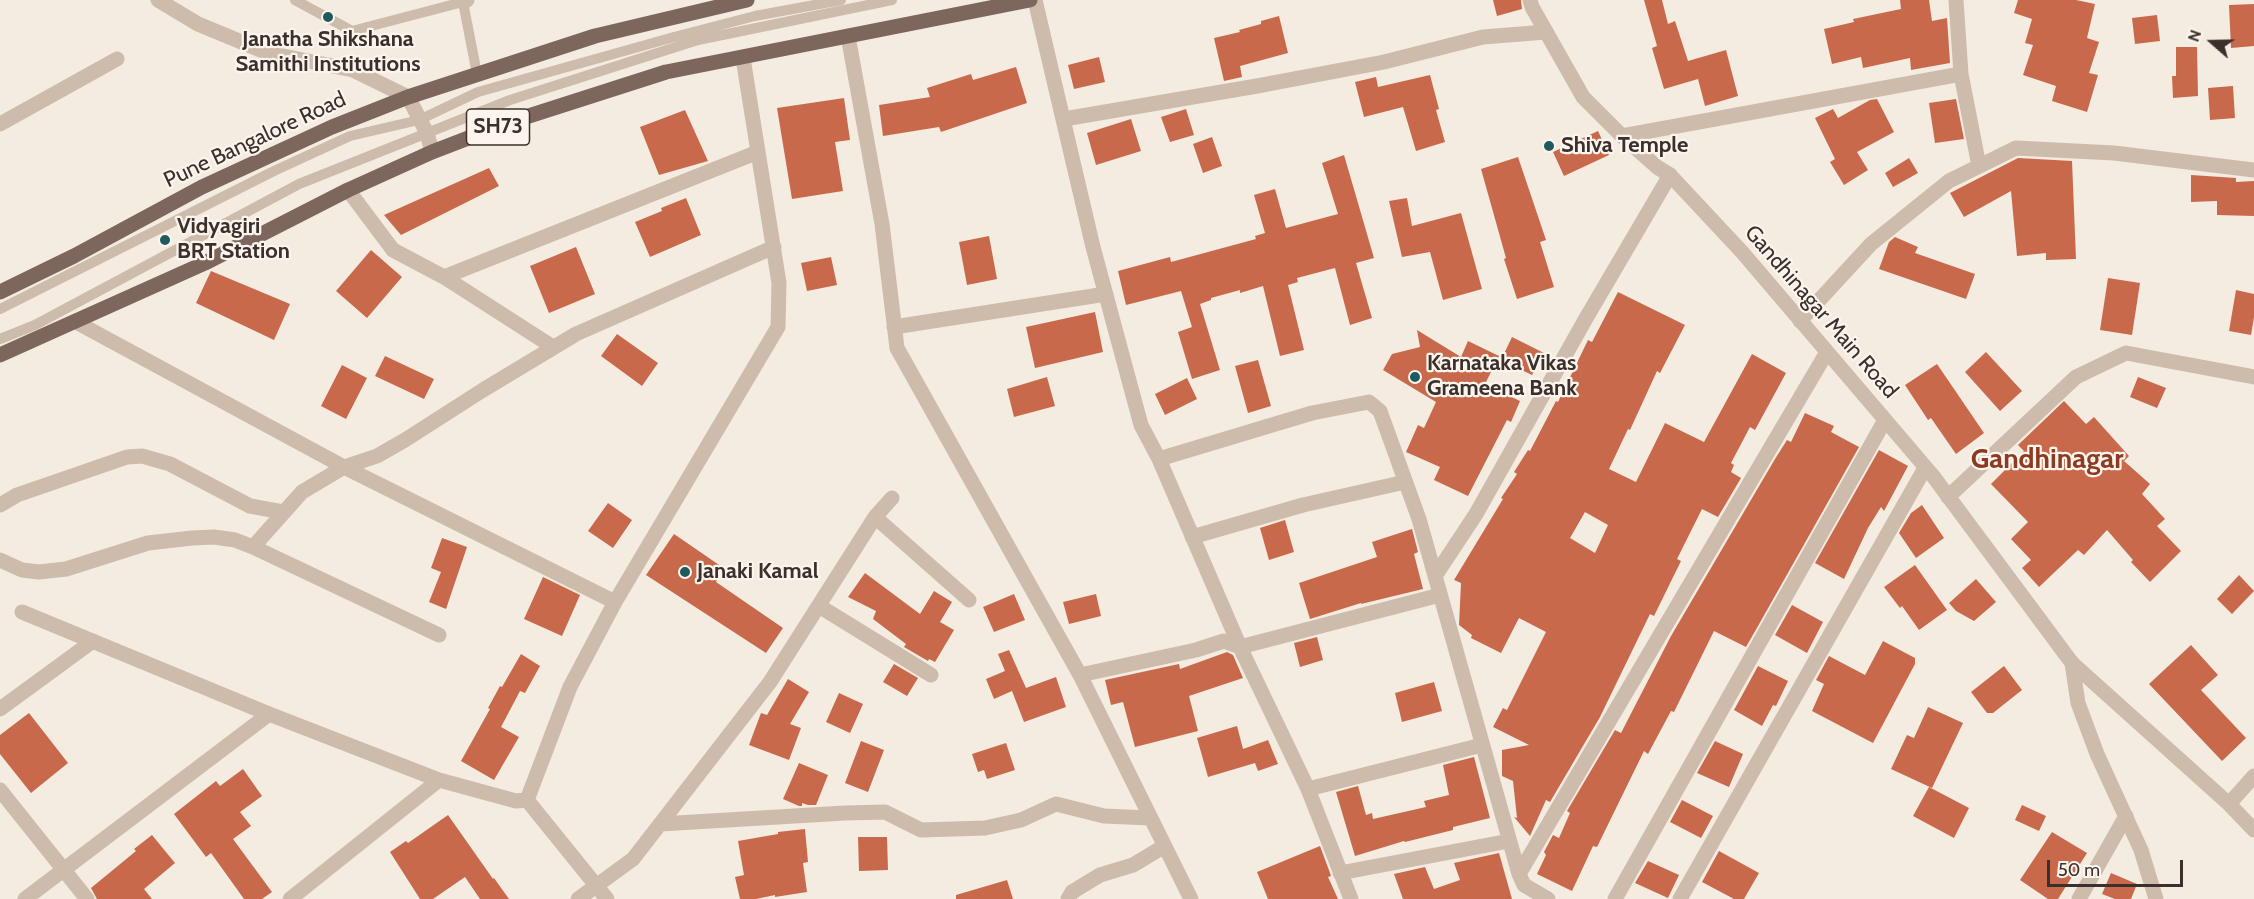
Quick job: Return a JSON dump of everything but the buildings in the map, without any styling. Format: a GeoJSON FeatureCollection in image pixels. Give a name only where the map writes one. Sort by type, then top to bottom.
{"type":"FeatureCollection","features":[{"type":"Feature","properties":{"kind":"main road","name":"Pune Bangalore Road"},"geometry":{"type":"LineString","coordinates":[[0,292],[74,256],[202,187],[332,128],[408,97],[595,36],[715,3],[747,0]]}},
{"type":"Feature","properties":{"kind":"main road","name":"SH73"},"geometry":{"type":"LineString","coordinates":[[0,355],[206,263],[348,190],[432,152],[510,122],[666,72],[1033,0]]}},
{"type":"Feature","properties":{"kind":"street"},"geometry":{"type":"LineString","coordinates":[[158,0],[198,24],[268,53],[353,70],[408,97],[423,126],[432,152]]}},
{"type":"Feature","properties":{"kind":"street"},"geometry":{"type":"LineString","coordinates":[[1033,0],[1141,425],[1159,459],[1240,647],[1308,789],[1351,899]]}},
{"type":"Feature","properties":{"kind":"street","name":"Gandhinagar Main Road"},"geometry":{"type":"LineString","coordinates":[[1530,0],[1582,97],[1622,136],[1657,167],[1670,175],[1742,252],[1925,468],[2072,663],[2229,804],[2254,830]]}},
{"type":"Feature","properties":{"kind":"street"},"geometry":{"type":"LineString","coordinates":[[1956,0],[1961,74],[1979,166]]}},
{"type":"Feature","properties":{"kind":"street"},"geometry":{"type":"LineString","coordinates":[[1064,119],[1384,62],[1483,37],[1546,32]]}},
{"type":"Feature","properties":{"kind":"street"},"geometry":{"type":"LineString","coordinates":[[848,36],[882,224],[897,348],[1080,675],[1189,898]]}},
{"type":"Feature","properties":{"kind":"street"},"geometry":{"type":"LineString","coordinates":[[527,801],[570,687],[615,602],[778,327],[779,283],[743,58]]}},
{"type":"Feature","properties":{"kind":"street"},"geometry":{"type":"LineString","coordinates":[[0,124],[117,59]]}},
{"type":"Feature","properties":{"kind":"street"},"geometry":{"type":"LineString","coordinates":[[1622,136],[1961,74]]}},
{"type":"Feature","properties":{"kind":"street"},"geometry":{"type":"LineString","coordinates":[[1800,321],[1870,244],[1949,181],[2016,148],[2114,153],[2254,170]]}},
{"type":"Feature","properties":{"kind":"street"},"geometry":{"type":"LineString","coordinates":[[444,278],[758,152]]}},
{"type":"Feature","properties":{"kind":"street"},"geometry":{"type":"LineString","coordinates":[[1435,576],[1476,514],[1670,175]]}},
{"type":"Feature","properties":{"kind":"street"},"geometry":{"type":"LineString","coordinates":[[348,190],[393,250],[444,278],[554,347]]}},
{"type":"Feature","properties":{"kind":"street"},"geometry":{"type":"LineString","coordinates":[[253,547],[302,492],[344,466],[377,456],[576,334],[774,247]]}},
{"type":"Feature","properties":{"kind":"street"},"geometry":{"type":"LineString","coordinates":[[894,327],[1106,294]]}},
{"type":"Feature","properties":{"kind":"street"},"geometry":{"type":"LineString","coordinates":[[76,322],[344,466],[615,602]]}},
{"type":"Feature","properties":{"kind":"street"},"geometry":{"type":"LineString","coordinates":[[1519,874],[1827,352]]}},
{"type":"Feature","properties":{"kind":"street"},"geometry":{"type":"LineString","coordinates":[[1948,497],[2076,377],[2126,353],[2254,377]]}},
{"type":"Feature","properties":{"kind":"street"},"geometry":{"type":"LineString","coordinates":[[1159,459],[1312,413],[1369,402],[1380,411],[1406,483],[1435,576],[1519,874],[1524,885],[1548,899]]}},
{"type":"Feature","properties":{"kind":"street"},"geometry":{"type":"LineString","coordinates":[[1615,899],[1885,420]]}},
{"type":"Feature","properties":{"kind":"street"},"geometry":{"type":"LineString","coordinates":[[0,505],[17,495],[127,457],[142,456],[170,464],[250,506],[283,512]]}},
{"type":"Feature","properties":{"kind":"street"},"geometry":{"type":"LineString","coordinates":[[1680,899],[1925,468]]}},
{"type":"Feature","properties":{"kind":"street"},"geometry":{"type":"LineString","coordinates":[[1192,537],[1303,505],[1406,483]]}},
{"type":"Feature","properties":{"kind":"street"},"geometry":{"type":"LineString","coordinates":[[578,899],[633,859],[770,682],[875,517],[892,498]]}},
{"type":"Feature","properties":{"kind":"street"},"geometry":{"type":"LineString","coordinates":[[875,517],[969,600]]}},
{"type":"Feature","properties":{"kind":"street"},"geometry":{"type":"LineString","coordinates":[[0,560],[22,570],[39,572],[66,568],[148,543],[214,537],[235,540],[439,635]]}},
{"type":"Feature","properties":{"kind":"street"},"geometry":{"type":"LineString","coordinates":[[1080,675],[1196,650],[1224,641],[1240,647],[1440,595]]}},
{"type":"Feature","properties":{"kind":"street"},"geometry":{"type":"LineString","coordinates":[[819,606],[931,675]]}},
{"type":"Feature","properties":{"kind":"street"},"geometry":{"type":"LineString","coordinates":[[22,612],[269,714],[439,780],[516,801],[527,801]]}},
{"type":"Feature","properties":{"kind":"street"},"geometry":{"type":"LineString","coordinates":[[0,709],[93,641]]}},
{"type":"Feature","properties":{"kind":"street"},"geometry":{"type":"LineString","coordinates":[[2072,663],[2078,703],[2097,754],[2141,850],[2156,899]]}},
{"type":"Feature","properties":{"kind":"street"},"geometry":{"type":"LineString","coordinates":[[25,899],[269,714]]}},
{"type":"Feature","properties":{"kind":"street"},"geometry":{"type":"LineString","coordinates":[[1308,789],[1482,745]]}},
{"type":"Feature","properties":{"kind":"street"},"geometry":{"type":"LineString","coordinates":[[2229,804],[2254,776]]}},
{"type":"Feature","properties":{"kind":"street"},"geometry":{"type":"LineString","coordinates":[[290,899],[439,780]]}},
{"type":"Feature","properties":{"kind":"street"},"geometry":{"type":"LineString","coordinates":[[0,790],[87,899]]}},
{"type":"Feature","properties":{"kind":"street"},"geometry":{"type":"LineString","coordinates":[[527,801],[608,899]]}},
{"type":"Feature","properties":{"kind":"street"},"geometry":{"type":"LineString","coordinates":[[660,824],[845,813],[885,813],[921,830],[985,828],[1021,820],[1056,804],[1104,816],[1150,818]]}},
{"type":"Feature","properties":{"kind":"street"},"geometry":{"type":"LineString","coordinates":[[2079,899],[2126,816]]}},
{"type":"Feature","properties":{"kind":"street"},"geometry":{"type":"LineString","coordinates":[[1341,873],[1509,841]]}},
{"type":"Feature","properties":{"kind":"street"},"geometry":{"type":"LineString","coordinates":[[1068,899],[1072,892],[1100,875],[1133,865],[1163,847]]}},
{"type":"Feature","properties":{"kind":"lane"},"geometry":{"type":"LineString","coordinates":[[295,0],[352,31],[465,1],[477,74]]}},
{"type":"Feature","properties":{"kind":"lane"},"geometry":{"type":"LineString","coordinates":[[0,339],[34,325],[299,184],[423,126],[478,92],[745,18],[840,0]]}},
{"type":"Feature","properties":{"kind":"lane"},"geometry":{"type":"LineString","coordinates":[[0,309],[274,171],[350,136],[423,126],[698,40],[892,0]]}},
{"type":"Feature","properties":{"kind":"place","name":"Janatha Shikshana Samithi Institutions"},"geometry":{"type":"Point","coordinates":[328,17]}},
{"type":"Feature","properties":{"kind":"place","name":"Shiva Temple"},"geometry":{"type":"Point","coordinates":[1549,146]}},
{"type":"Feature","properties":{"kind":"place","name":"Vidyagiri BRT Station"},"geometry":{"type":"Point","coordinates":[165,240]}},
{"type":"Feature","properties":{"kind":"place","name":"Karnataka Vikas Grameena Bank"},"geometry":{"type":"Point","coordinates":[1415,377]}},
{"type":"Feature","properties":{"kind":"place","name":"Janaki Kamal"},"geometry":{"type":"Point","coordinates":[685,572]}},
{"type":"Feature","properties":{"kind":"district","name":"Gandhinagar"},"geometry":{"type":"Point","coordinates":[2047,460]}}]}
